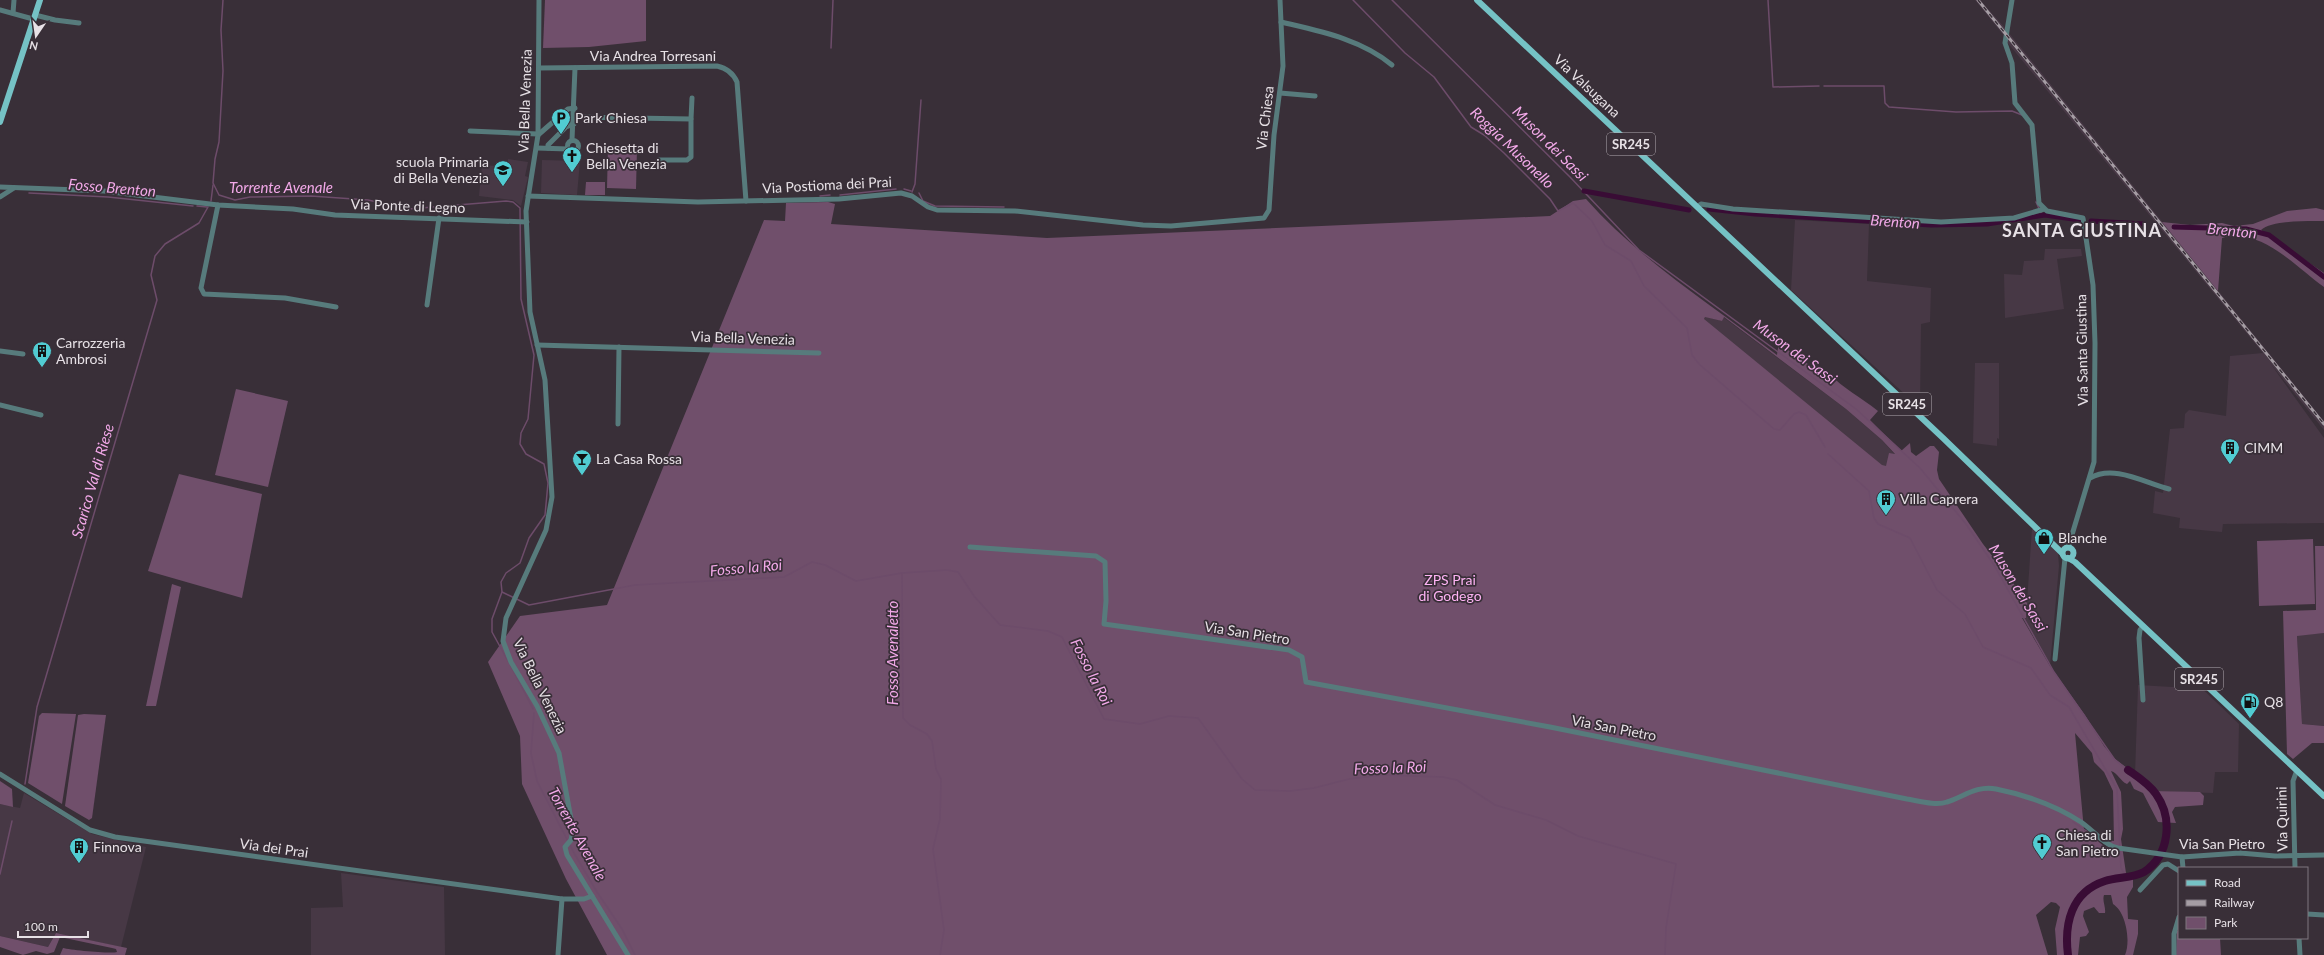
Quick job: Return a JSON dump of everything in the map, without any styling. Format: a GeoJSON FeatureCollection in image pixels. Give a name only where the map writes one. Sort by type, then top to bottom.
{"type":"FeatureCollection","features":[{"type":"Feature","properties":{"kind":"main road"},"geometry":{"type":"LineString","coordinates":[[0,122],[40,0]]}},
{"type":"Feature","properties":{"kind":"main road","name":"Via Valsugana"},"geometry":{"type":"LineString","coordinates":[[1477,0],[1784,289]]}},
{"type":"Feature","properties":{"kind":"main road","name":"SR245"},"geometry":{"type":"LineString","coordinates":[[1784,289],[2324,796]]}},
{"type":"Feature","properties":{"kind":"street"},"geometry":{"type":"LineString","coordinates":[[13,13],[14,0]]}},
{"type":"Feature","properties":{"kind":"street","name":"Via Bella Venezia"},"geometry":{"type":"LineString","coordinates":[[539,0],[538,135],[528,196],[526,222],[530,312],[546,388],[552,507],[546,530],[515,598],[505,624],[503,641],[511,662],[537,707],[559,753],[573,830],[568,843],[567,855],[628,955]]}},
{"type":"Feature","properties":{"kind":"street","name":"Via Chiesa"},"geometry":{"type":"LineString","coordinates":[[1266,216],[1269,210],[1274,135],[1283,60],[1280,0]]}},
{"type":"Feature","properties":{"kind":"street"},"geometry":{"type":"LineString","coordinates":[[1697,207],[1701,204],[1733,209],[1941,222],[1991,221],[2041,211],[2037,198],[2032,125],[2015,103],[2012,62],[2005,43],[2012,0]]}},
{"type":"Feature","properties":{"kind":"street"},"geometry":{"type":"LineString","coordinates":[[0,10],[34,17],[79,23]]}},
{"type":"Feature","properties":{"kind":"street"},"geometry":{"type":"LineString","coordinates":[[1281,22],[1345,39],[1373,52],[1392,65]]}},
{"type":"Feature","properties":{"kind":"street","name":"Via Andrea Torresani"},"geometry":{"type":"LineString","coordinates":[[539,68],[717,66],[729,71],[737,82],[746,201]]}},
{"type":"Feature","properties":{"kind":"street"},"geometry":{"type":"LineString","coordinates":[[568,149],[568,144],[572,140],[575,117],[575,68]]}},
{"type":"Feature","properties":{"kind":"street"},"geometry":{"type":"LineString","coordinates":[[1280,93],[1315,96]]}},
{"type":"Feature","properties":{"kind":"street"},"geometry":{"type":"LineString","coordinates":[[659,160],[687,160],[691,157],[692,98]]}},
{"type":"Feature","properties":{"kind":"street"},"geometry":{"type":"LineString","coordinates":[[470,131],[538,135],[568,109],[575,108]]}},
{"type":"Feature","properties":{"kind":"street"},"geometry":{"type":"LineString","coordinates":[[575,117],[691,119]]}},
{"type":"Feature","properties":{"kind":"street"},"geometry":{"type":"LineString","coordinates":[[548,148],[548,145],[566,127],[574,124]]}},
{"type":"Feature","properties":{"kind":"street"},"geometry":{"type":"LineString","coordinates":[[537,148],[568,149],[573,151],[577,149],[577,142],[572,140]]}},
{"type":"Feature","properties":{"kind":"street","name":"Via Ponte di Legno"},"geometry":{"type":"LineString","coordinates":[[0,187],[111,192],[218,205],[293,209],[335,215],[526,222]]}},
{"type":"Feature","properties":{"kind":"street"},"geometry":{"type":"LineString","coordinates":[[0,197],[15,188]]}},
{"type":"Feature","properties":{"kind":"street","name":"Via Postioma dei Prai"},"geometry":{"type":"LineString","coordinates":[[528,196],[658,202],[839,199],[901,193],[912,196],[928,207],[937,210],[1015,211],[1125,224],[1171,226],[1266,216]]}},
{"type":"Feature","properties":{"kind":"street"},"geometry":{"type":"LineString","coordinates":[[218,205],[201,288],[204,294],[285,298],[336,307]]}},
{"type":"Feature","properties":{"kind":"street","name":"Via Santa Giustina"},"geometry":{"type":"LineString","coordinates":[[2041,211],[2081,216],[2084,223],[2093,285],[2095,343],[2094,462],[2067,554],[2055,659]]}},
{"type":"Feature","properties":{"kind":"street"},"geometry":{"type":"LineString","coordinates":[[428,305],[439,218]]}},
{"type":"Feature","properties":{"kind":"street","name":"Via Bella Venezia"},"geometry":{"type":"LineString","coordinates":[[537,345],[819,353]]}},
{"type":"Feature","properties":{"kind":"street"},"geometry":{"type":"LineString","coordinates":[[618,424],[619,347]]}},
{"type":"Feature","properties":{"kind":"street"},"geometry":{"type":"LineString","coordinates":[[0,351],[23,354]]}},
{"type":"Feature","properties":{"kind":"street"},"geometry":{"type":"LineString","coordinates":[[0,405],[41,415]]}},
{"type":"Feature","properties":{"kind":"street"},"geometry":{"type":"LineString","coordinates":[[2090,478],[2099,472],[2121,474],[2170,489]]}},
{"type":"Feature","properties":{"kind":"street","name":"Via San Pietro"},"geometry":{"type":"LineString","coordinates":[[970,547],[1096,556],[1105,562],[1106,601],[1104,624],[1290,650],[1302,657],[1306,682],[1550,727],[1907,799],[1945,803],[1980,789],[1994,788],[2036,799],[2053,807],[2082,822],[2110,845],[2120,848],[2182,858],[2240,853],[2324,855]]}},
{"type":"Feature","properties":{"kind":"street"},"geometry":{"type":"LineString","coordinates":[[2143,626],[2140,630],[2143,700]]}},
{"type":"Feature","properties":{"kind":"street","name":"Via Quirini"},"geometry":{"type":"LineString","coordinates":[[2295,867],[2293,781],[2297,770]]}},
{"type":"Feature","properties":{"kind":"street","name":"Via dei Prai"},"geometry":{"type":"LineString","coordinates":[[0,774],[98,833],[294,863],[562,899],[584,899],[592,896]]}},
{"type":"Feature","properties":{"kind":"street"},"geometry":{"type":"LineString","coordinates":[[2182,858],[2183,867]]}},
{"type":"Feature","properties":{"kind":"street"},"geometry":{"type":"LineString","coordinates":[[2140,890],[2163,865],[2168,864],[2178,870]]}},
{"type":"Feature","properties":{"kind":"street"},"geometry":{"type":"LineString","coordinates":[[558,955],[562,899]]}},
{"type":"Feature","properties":{"kind":"street"},"geometry":{"type":"LineString","coordinates":[[2308,914],[2324,915]]}},
{"type":"Feature","properties":{"kind":"street"},"geometry":{"type":"LineString","coordinates":[[2174,955],[2174,934],[2178,924]]}},
{"type":"Feature","properties":{"kind":"street"},"geometry":{"type":"LineString","coordinates":[[2299,939],[2300,955]]}},
{"type":"Feature","properties":{"kind":"shaded area"},"geometry":{"type":"Polygon","coordinates":[[[1975,0],[1980,0],[2006,29],[2005,37],[1975,0]]]}},
{"type":"Feature","properties":{"kind":"shaded area"},"geometry":{"type":"Polygon","coordinates":[[[2009,33],[2324,421],[2324,430],[2270,363],[2324,438],[2324,523],[2223,524],[2222,532],[2179,528],[2180,518],[2153,513],[2155,491],[2163,493],[2170,429],[2184,428],[2185,414],[2189,410],[2226,416],[2230,356],[2263,353],[2007,42],[2009,33]]]}},
{"type":"Feature","properties":{"kind":"shaded area","name":"scuola Primaria di Bella Venezia"},"geometry":{"type":"Polygon","coordinates":[[[508,159],[528,162],[525,176],[528,177],[521,206],[513,200],[479,196],[482,165],[496,166],[496,162],[508,163],[508,159]]]}},
{"type":"Feature","properties":{"kind":"shaded area"},"geometry":{"type":"Polygon","coordinates":[[[542,160],[580,161],[577,195],[541,193],[542,160]]]}},
{"type":"Feature","properties":{"kind":"shaded area"},"geometry":{"type":"Polygon","coordinates":[[[1795,220],[1869,224],[1867,281],[1931,288],[1930,322],[1921,324],[1920,408],[1791,290],[1795,220]]]}},
{"type":"Feature","properties":{"kind":"shaded area"},"geometry":{"type":"Polygon","coordinates":[[[2045,249],[2081,249],[2082,256],[2057,259],[2064,309],[2005,318],[2004,274],[2022,275],[2024,261],[2044,260],[2045,249]]]}},
{"type":"Feature","properties":{"kind":"shaded area"},"geometry":{"type":"Polygon","coordinates":[[[1705,316],[1722,321],[1723,317],[1846,409],[1882,440],[1895,455],[1886,467],[1869,462],[1702,327],[1705,316]]]}},
{"type":"Feature","properties":{"kind":"shaded area"},"geometry":{"type":"Polygon","coordinates":[[[1975,363],[1999,363],[1999,439],[1997,438],[1997,446],[1973,443],[1975,363]]]}},
{"type":"Feature","properties":{"kind":"shaded area"},"geometry":{"type":"Polygon","coordinates":[[[2032,528],[2058,553],[2059,566],[2050,666],[2022,617],[2026,617],[2032,528]]]}},
{"type":"Feature","properties":{"kind":"shaded area"},"geometry":{"type":"Polygon","coordinates":[[[2324,633],[2324,726],[2302,724],[2297,635],[2324,633]]]}},
{"type":"Feature","properties":{"kind":"shaded area"},"geometry":{"type":"Polygon","coordinates":[[[2192,679],[2239,724],[2238,772],[2215,772],[2213,793],[2153,791],[2135,775],[2138,685],[2189,688],[2192,679]]]}},
{"type":"Feature","properties":{"kind":"shaded area"},"geometry":{"type":"Polygon","coordinates":[[[24,793],[92,834],[146,847],[121,947],[56,933],[48,947],[0,936],[0,804],[20,808],[24,793]]]}},
{"type":"Feature","properties":{"kind":"shaded area"},"geometry":{"type":"Polygon","coordinates":[[[341,873],[444,887],[445,955],[311,955],[311,908],[343,907],[341,873]]]}},
{"type":"Feature","properties":{"kind":"green space"},"geometry":{"type":"Polygon","coordinates":[[[545,0],[646,0],[646,41],[589,47],[543,48],[545,0]]]}},
{"type":"Feature","properties":{"kind":"green space"},"geometry":{"type":"Polygon","coordinates":[[[608,147],[637,148],[636,189],[607,188],[608,147]]]}},
{"type":"Feature","properties":{"kind":"green space"},"geometry":{"type":"Polygon","coordinates":[[[586,182],[605,182],[605,195],[585,195],[586,182]]]}},
{"type":"Feature","properties":{"kind":"green space","name":"ZPS Prai di Godego"},"geometry":{"type":"Polygon","coordinates":[[[1586,199],[1607,221],[1653,262],[1777,355],[1779,341],[1788,346],[1788,350],[1825,376],[1829,373],[1840,384],[1878,411],[1870,420],[1901,451],[1910,443],[1911,452],[1916,456],[1930,446],[1934,446],[1939,452],[1937,470],[1939,479],[1983,544],[2027,603],[2026,618],[2022,618],[2050,666],[2085,715],[2104,746],[2114,758],[2149,785],[2153,791],[2200,792],[2204,796],[2203,805],[2175,807],[2172,812],[2176,823],[2158,822],[2143,793],[2134,789],[2130,781],[2127,784],[2111,771],[2121,792],[2123,829],[2121,839],[2126,873],[2133,878],[2133,887],[2127,897],[2128,919],[2138,920],[2138,934],[2133,955],[2125,955],[2127,949],[2127,935],[2121,913],[2113,904],[2111,895],[2104,895],[2103,900],[2105,913],[2099,913],[2094,907],[2084,911],[2083,916],[2089,932],[2086,936],[2080,937],[2078,955],[2057,955],[2055,929],[2060,907],[2056,903],[2051,902],[2036,915],[2048,955],[607,955],[566,879],[522,784],[520,736],[488,662],[520,616],[607,605],[764,220],[785,221],[786,203],[828,202],[835,204],[831,224],[1047,238],[1550,216],[1573,201],[1586,199]],[[1705,317],[1704,319],[1882,465],[1886,466],[1889,453],[1895,454],[1882,440],[1846,409],[1724,317],[1722,321],[1705,317]],[[2075,733],[2084,830],[2105,847],[2114,849],[2107,840],[2114,841],[2113,791],[2104,772],[2094,762],[2092,753],[2075,733]]]}},
{"type":"Feature","properties":{"kind":"green space"},"geometry":{"type":"Polygon","coordinates":[[[2316,208],[2324,210],[2324,221],[2300,221],[2273,224],[2261,230],[2324,273],[2324,287],[2277,250],[2250,238],[2236,236],[2222,238],[2218,291],[2162,222],[2190,225],[2222,223],[2234,226],[2253,224],[2287,211],[2316,208]]]}},
{"type":"Feature","properties":{"kind":"green space"},"geometry":{"type":"Polygon","coordinates":[[[236,389],[288,401],[268,487],[215,475],[236,389]]]}},
{"type":"Feature","properties":{"kind":"green space"},"geometry":{"type":"Polygon","coordinates":[[[179,474],[262,494],[242,598],[148,571],[179,474]]]}},
{"type":"Feature","properties":{"kind":"green space"},"geometry":{"type":"Polygon","coordinates":[[[2313,539],[2315,604],[2259,606],[2257,541],[2313,539]]]}},
{"type":"Feature","properties":{"kind":"green space"},"geometry":{"type":"Polygon","coordinates":[[[2315,546],[2324,546],[2324,633],[2297,636],[2302,724],[2324,726],[2324,743],[2312,743],[2293,759],[2287,754],[2283,611],[2316,610],[2315,546]]]}},
{"type":"Feature","properties":{"kind":"green space"},"geometry":{"type":"Polygon","coordinates":[[[172,584],[181,587],[156,706],[146,706],[172,584]]]}},
{"type":"Feature","properties":{"kind":"green space"},"geometry":{"type":"Polygon","coordinates":[[[42,713],[76,714],[62,804],[28,783],[39,716],[42,713]]]}},
{"type":"Feature","properties":{"kind":"green space"},"geometry":{"type":"Polygon","coordinates":[[[78,715],[106,715],[92,818],[89,820],[65,806],[78,715]]]}},
{"type":"Feature","properties":{"kind":"green space"},"geometry":{"type":"Polygon","coordinates":[[[0,781],[12,789],[13,807],[0,804],[0,781]]]}},
{"type":"Feature","properties":{"kind":"green space"},"geometry":{"type":"Polygon","coordinates":[[[2177,931],[2178,939],[2220,939],[2221,955],[2176,955],[2177,931]]]}},
{"type":"Feature","properties":{"kind":"green space"},"geometry":{"type":"Polygon","coordinates":[[[56,933],[127,948],[125,955],[60,955],[63,948],[82,951],[117,952],[116,949],[60,937],[54,952],[47,954],[36,951],[23,955],[0,947],[0,936],[48,947],[56,933]]]}},
{"type":"Feature","properties":{"kind":"waterway","name":"Torrente Avenale"},"geometry":{"type":"LineString","coordinates":[[223,0],[221,30],[223,71],[219,142],[215,159],[213,183],[219,195],[235,200],[250,197],[311,196],[368,200],[409,209],[506,201],[513,202],[520,208],[521,299],[534,355],[528,419],[521,433],[520,444],[526,454],[544,464],[548,483],[545,515],[529,538],[520,563],[506,573],[501,582],[502,592],[492,619],[492,632],[509,663]]}},
{"type":"Feature","properties":{"kind":"waterway"},"geometry":{"type":"LineString","coordinates":[[831,48],[833,0]]}},
{"type":"Feature","properties":{"kind":"waterway","name":"Roggia Musonello"},"geometry":{"type":"LineString","coordinates":[[1353,0],[1405,53],[1434,77],[1471,127],[1484,135],[1504,153],[1550,199],[1558,211],[1573,203],[1592,221],[1605,245],[1631,261],[1644,286],[1687,328],[1692,355],[1699,364],[1774,429],[1780,430],[1794,414],[1799,412],[1806,415],[1825,447]]}},
{"type":"Feature","properties":{"kind":"waterway","name":"Muson dei Sassi"},"geometry":{"type":"LineString","coordinates":[[1392,0],[1570,177],[1639,250],[1856,409],[1920,468],[1966,524],[1994,565],[2054,672],[2115,760],[2128,770]]}},
{"type":"Feature","properties":{"kind":"waterway"},"geometry":{"type":"LineString","coordinates":[[1768,0],[1773,87],[1819,86]]}},
{"type":"Feature","properties":{"kind":"waterway"},"geometry":{"type":"LineString","coordinates":[[1824,86],[1884,86],[1885,103],[1889,107],[1956,112],[2012,111],[2022,115]]}},
{"type":"Feature","properties":{"kind":"waterway"},"geometry":{"type":"LineString","coordinates":[[912,192],[915,184],[921,100]]}},
{"type":"Feature","properties":{"kind":"waterway","name":"Torrente Avenale"},"geometry":{"type":"LineString","coordinates":[[211,201],[213,185]]}},
{"type":"Feature","properties":{"kind":"waterway"},"geometry":{"type":"LineString","coordinates":[[840,195],[896,189]]}},
{"type":"Feature","properties":{"kind":"waterway"},"geometry":{"type":"LineString","coordinates":[[904,189],[911,191]]}},
{"type":"Feature","properties":{"kind":"waterway","name":"Brenton"},"geometry":{"type":"LineString","coordinates":[[1584,191],[1689,210]]}},
{"type":"Feature","properties":{"kind":"waterway","name":"Fosso Brenton"},"geometry":{"type":"LineString","coordinates":[[29,193],[108,197],[193,206]]}},
{"type":"Feature","properties":{"kind":"waterway"},"geometry":{"type":"LineString","coordinates":[[919,193],[923,201],[935,206],[1004,207]]}},
{"type":"Feature","properties":{"kind":"waterway"},"geometry":{"type":"LineString","coordinates":[[820,196],[830,195]]}},
{"type":"Feature","properties":{"kind":"waterway"},"geometry":{"type":"LineString","coordinates":[[2036,202],[2041,213],[2045,215]]}},
{"type":"Feature","properties":{"kind":"waterway","name":"Fosso Brenton"},"geometry":{"type":"LineString","coordinates":[[197,206],[207,207]]}},
{"type":"Feature","properties":{"kind":"waterway","name":"Scarico Val di Riese"},"geometry":{"type":"LineString","coordinates":[[25,784],[37,707],[157,300],[151,275],[155,256],[165,244],[199,223],[208,207]]}},
{"type":"Feature","properties":{"kind":"waterway","name":"Brenton"},"geometry":{"type":"LineString","coordinates":[[1709,209],[1755,214],[1931,225],[1987,224],[2045,215],[2080,220]]}},
{"type":"Feature","properties":{"kind":"waterway","name":"Brenton"},"geometry":{"type":"LineString","coordinates":[[2091,221],[2144,224]]}},
{"type":"Feature","properties":{"kind":"waterway","name":"Brenton"},"geometry":{"type":"LineString","coordinates":[[2174,227],[2246,229],[2269,235],[2324,277]]}},
{"type":"Feature","properties":{"kind":"waterway","name":"Roggia Musonello"},"geometry":{"type":"LineString","coordinates":[[1828,454],[1869,491],[1874,518],[1878,524],[1910,538],[1937,590],[1965,614],[1983,647],[2031,668],[2050,695],[2069,707],[2117,789],[2121,868],[2128,880]]}},
{"type":"Feature","properties":{"kind":"waterway","name":"Fosso la Roi"},"geometry":{"type":"LineString","coordinates":[[502,592],[529,605],[635,585],[784,577],[812,562],[825,565],[856,581],[902,573],[947,570],[958,572],[974,596],[1000,625],[1048,631],[1062,637],[1104,719],[1140,724],[1169,716],[1198,718],[1242,779],[1255,790],[1290,791],[1314,788],[1349,779],[1382,775],[1443,777],[1457,780],[1495,805],[1546,820],[1578,836],[1676,864],[1666,928],[1665,955]]}},
{"type":"Feature","properties":{"kind":"waterway","name":"Fosso Avenaletto"},"geometry":{"type":"LineString","coordinates":[[902,573],[903,718],[910,725],[927,734],[932,741],[936,769],[941,779],[940,819],[933,849],[944,930],[940,955]]}},
{"type":"Feature","properties":{"kind":"waterway","name":"Torrente Avenale"},"geometry":{"type":"LineString","coordinates":[[511,666],[533,709]]}},
{"type":"Feature","properties":{"kind":"waterway","name":"Torrente Avenale"},"geometry":{"type":"LineString","coordinates":[[534,713],[531,753],[537,781],[574,853],[597,892],[622,929],[635,955]]}},
{"type":"Feature","properties":{"kind":"waterway"},"geometry":{"type":"LineString","coordinates":[[2068,955],[2067,932],[2069,921],[2072,910],[2084,893],[2093,886],[2105,881],[2144,872],[2153,865],[2164,846],[2167,825],[2161,804],[2156,794],[2150,787],[2143,780],[2128,770]]}},
{"type":"Feature","properties":{"kind":"waterway","name":"Scarico Val di Riese"},"geometry":{"type":"LineString","coordinates":[[0,874],[12,821]]}},
{"type":"Feature","properties":{"kind":"waterway"},"geometry":{"type":"LineString","coordinates":[[2073,822],[2113,849]]}},
{"type":"Feature","properties":{"kind":"railway"},"geometry":{"type":"LineString","coordinates":[[1978,0],[2324,424]]}},
{"type":"Feature","properties":{"kind":"place","name":"Park Chiesa"},"geometry":{"type":"Point","coordinates":[561,135]}},
{"type":"Feature","properties":{"kind":"place","name":"Chiesetta di Bella Venezia"},"geometry":{"type":"Point","coordinates":[572,173]}},
{"type":"Feature","properties":{"kind":"place","name":"scuola Primaria di Bella Venezia"},"geometry":{"type":"Point","coordinates":[503,187]}},
{"type":"Feature","properties":{"kind":"place","name":"Carrozzeria Ambrosi"},"geometry":{"type":"Point","coordinates":[42,368]}},
{"type":"Feature","properties":{"kind":"place","name":"CIMM"},"geometry":{"type":"Point","coordinates":[2230,465]}},
{"type":"Feature","properties":{"kind":"place","name":"La Casa Rossa"},"geometry":{"type":"Point","coordinates":[582,476]}},
{"type":"Feature","properties":{"kind":"place","name":"Villa Caprera"},"geometry":{"type":"Point","coordinates":[1886,516]}},
{"type":"Feature","properties":{"kind":"place","name":"Blanche"},"geometry":{"type":"Point","coordinates":[2044,555]}},
{"type":"Feature","properties":{"kind":"place","name":"Q8"},"geometry":{"type":"Point","coordinates":[2250,719]}},
{"type":"Feature","properties":{"kind":"place","name":"Chiesa di San Pietro"},"geometry":{"type":"Point","coordinates":[2042,860]}},
{"type":"Feature","properties":{"kind":"place","name":"Finnova"},"geometry":{"type":"Point","coordinates":[79,864]}},
{"type":"Feature","properties":{"kind":"district","name":"SANTA GIUSTINA"},"geometry":{"type":"Point","coordinates":[2082,231]}}]}
